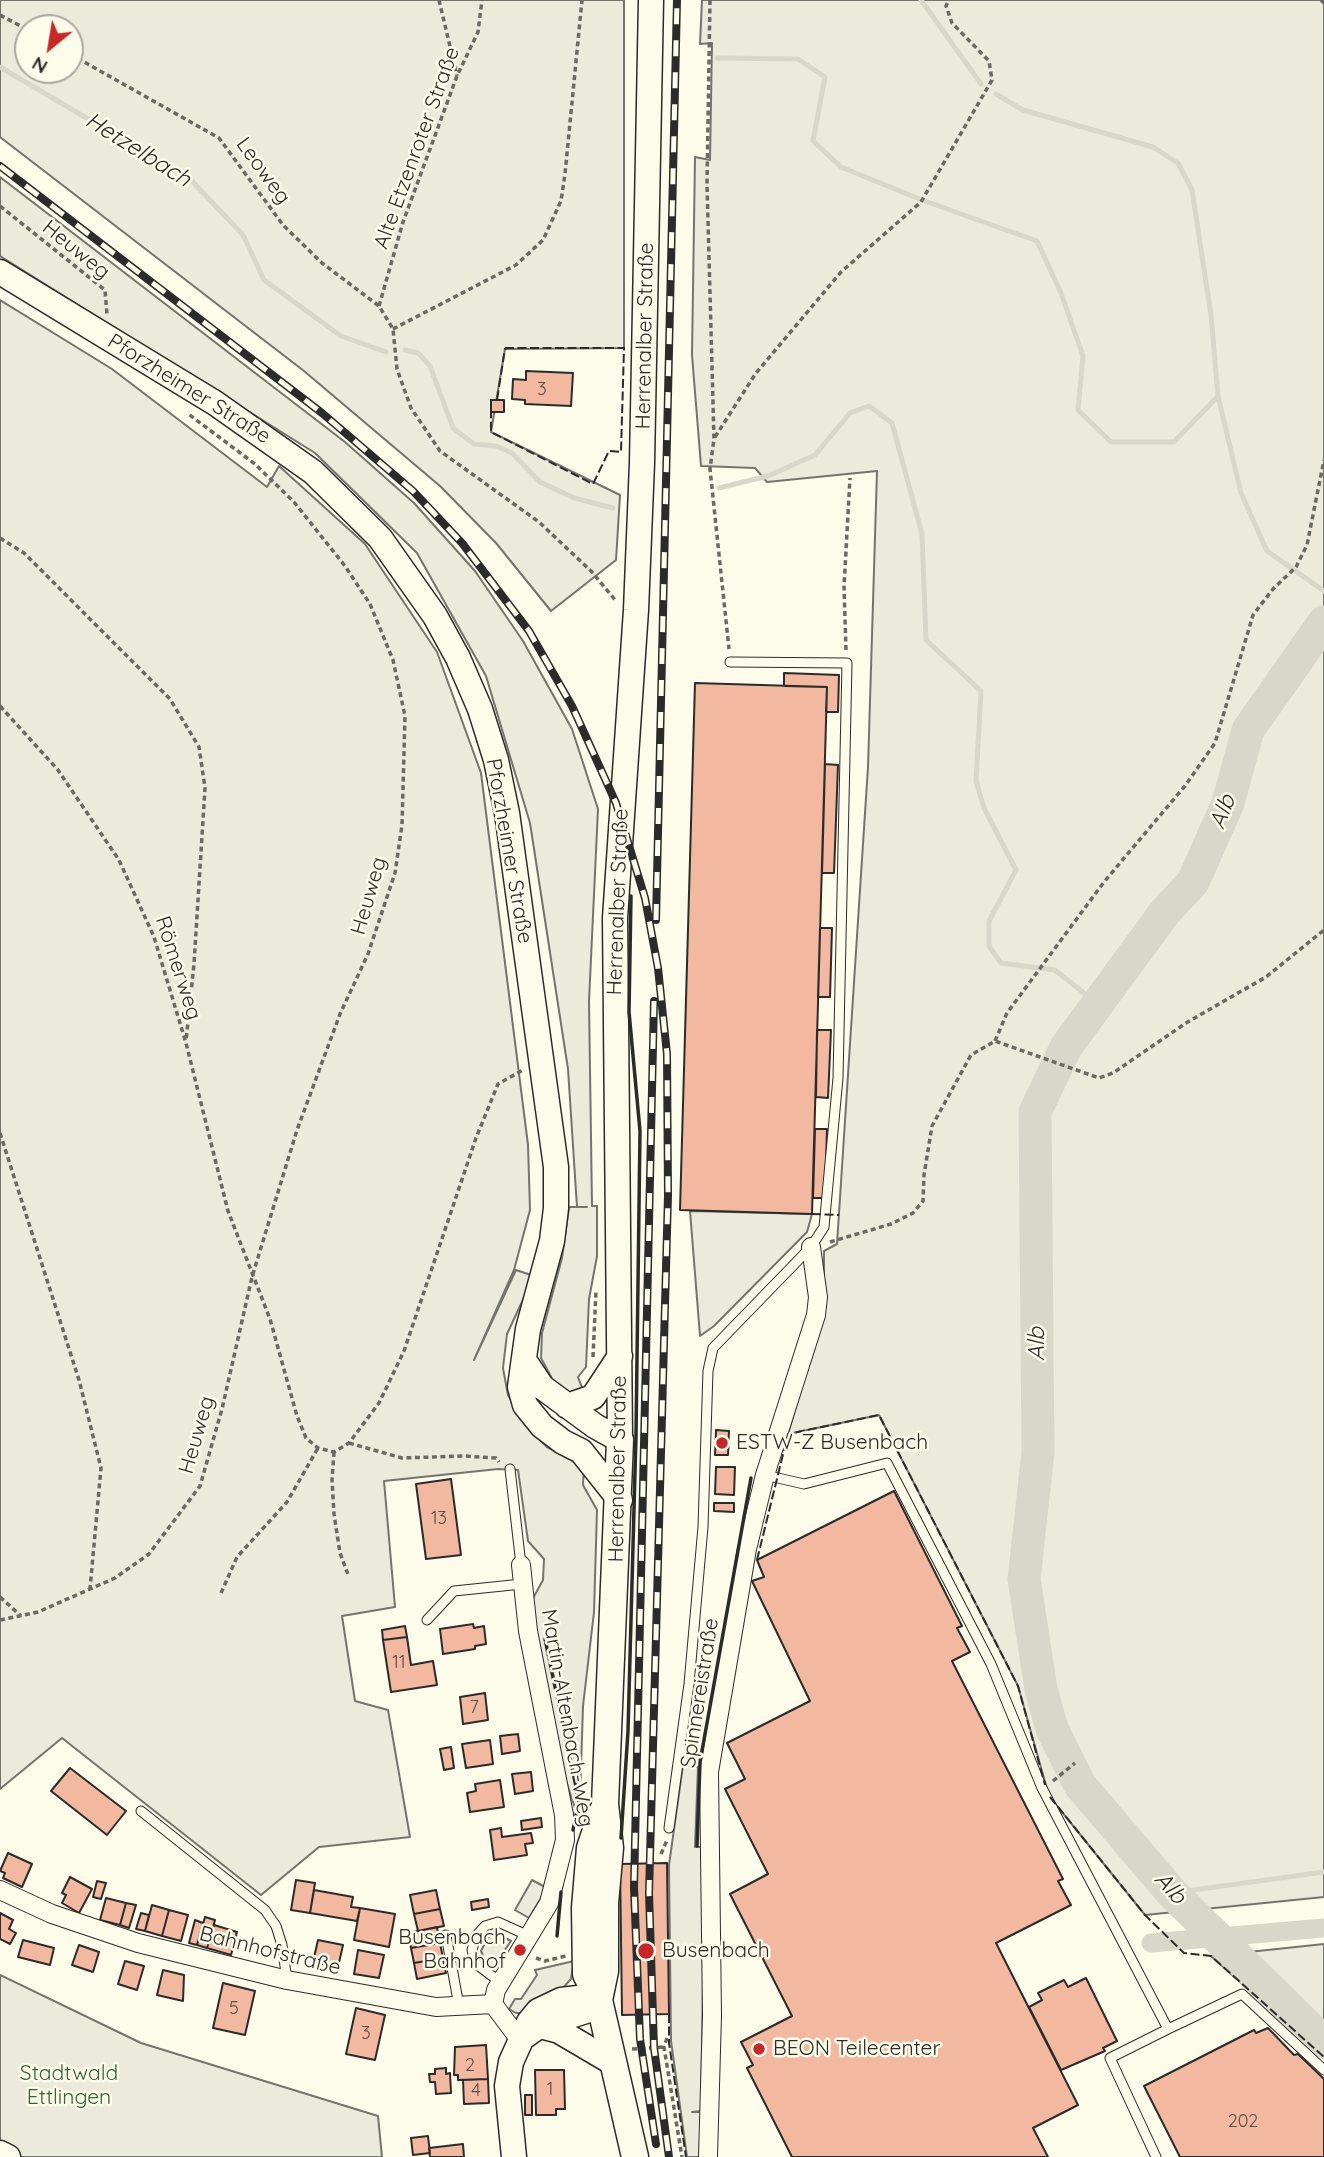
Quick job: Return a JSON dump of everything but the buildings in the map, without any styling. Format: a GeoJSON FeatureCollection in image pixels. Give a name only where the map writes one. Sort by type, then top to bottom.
{"type":"FeatureCollection","features":[{"type":"Feature","properties":{"kind":"main road","name":"Herrenalber Straße"},"geometry":{"type":"LineString","coordinates":[[635,2157],[610,2061],[599,2000],[586,1974],[585,1908],[590,1847],[605,1804],[620,1500],[615,932],[642,463],[651,0]]}},
{"type":"Feature","properties":{"kind":"main road","name":"Pforzheimer Straße"},"geometry":{"type":"LineString","coordinates":[[0,272],[215,403],[313,472],[380,538],[435,616],[469,683],[496,760],[507,813],[556,1167],[556,1208],[552,1241],[528,1328],[520,1387],[525,1405],[542,1426],[563,1442],[581,1451]]}},
{"type":"Feature","properties":{"kind":"main road"},"geometry":{"type":"LineString","coordinates":[[567,1406],[593,1397],[620,1356]]}},
{"type":"Feature","properties":{"kind":"main road"},"geometry":{"type":"LineString","coordinates":[[524,1360],[532,1376],[567,1406],[620,1440]]}},
{"type":"Feature","properties":{"kind":"main road"},"geometry":{"type":"LineString","coordinates":[[620,1440],[581,1451],[620,1500]]}},
{"type":"Feature","properties":{"kind":"main road"},"geometry":{"type":"LineString","coordinates":[[514,2157],[508,2086],[511,2062],[530,2033],[586,2011],[599,2000]]}},
{"type":"Feature","properties":{"kind":"main road"},"geometry":{"type":"LineString","coordinates":[[530,2033],[559,2031],[610,2061]]}},
{"type":"Feature","properties":{"kind":"main road"},"geometry":{"type":"LineString","coordinates":[[0,2153],[8,2157]]}},
{"type":"Feature","properties":{"kind":"street","name":"Spinnereistraße"},"geometry":{"type":"LineString","coordinates":[[708,2157],[712,2015],[709,1772],[747,1549],[765,1475],[816,1315],[818,1297],[811,1248]]}},
{"type":"Feature","properties":{"kind":"street","name":"Martin-Altenbach-Weg"},"geometry":{"type":"LineString","coordinates":[[493,2004],[500,1982],[554,1891],[566,1832],[528,1631],[521,1565]]}},
{"type":"Feature","properties":{"kind":"street","name":"Bahnhofstraße"},"geometry":{"type":"LineString","coordinates":[[0,1890],[52,1914],[138,1942],[287,1980],[401,2003],[459,2008],[493,2004]]}},
{"type":"Feature","properties":{"kind":"street"},"geometry":{"type":"LineString","coordinates":[[493,2004],[530,2033]]}},
{"type":"Feature","properties":{"kind":"lane"},"geometry":{"type":"LineString","coordinates":[[669,1828],[690,1685],[703,1527],[708,1371],[713,1348],[811,1248],[827,1215],[838,1078],[847,663],[730,662]]}},
{"type":"Feature","properties":{"kind":"lane"},"geometry":{"type":"LineString","coordinates":[[765,1475],[804,1484],[887,1463],[991,1664],[1042,1788],[1168,2029]]}},
{"type":"Feature","properties":{"kind":"lane","name":"Martin-Altenbach-Weg"},"geometry":{"type":"LineString","coordinates":[[510,1469],[521,1565]]}},
{"type":"Feature","properties":{"kind":"lane","name":"Martin-Altenbach-Weg"},"geometry":{"type":"LineString","coordinates":[[427,1620],[454,1591],[522,1584]]}},
{"type":"Feature","properties":{"kind":"lane"},"geometry":{"type":"LineString","coordinates":[[141,1811],[265,1910],[276,1926],[282,1945],[287,1980]]}},
{"type":"Feature","properties":{"kind":"lane"},"geometry":{"type":"LineString","coordinates":[[500,1982],[475,1963],[472,1950],[476,1936],[485,1926],[498,1922],[525,1943]]}},
{"type":"Feature","properties":{"kind":"lane"},"geometry":{"type":"LineString","coordinates":[[446,1935],[459,2008]]}},
{"type":"Feature","properties":{"kind":"lane"},"geometry":{"type":"LineString","coordinates":[[1156,2157],[1110,2058],[1242,1994],[1324,2070]]}},
{"type":"Feature","properties":{"kind":"path"},"geometry":{"type":"LineString","coordinates":[[439,0],[457,76]]}},
{"type":"Feature","properties":{"kind":"path","name":"Alte Etzenroter Straße"},"geometry":{"type":"LineString","coordinates":[[379,306],[403,222],[457,76],[478,32],[482,0]]}},
{"type":"Feature","properties":{"kind":"path"},"geometry":{"type":"LineString","coordinates":[[393,329],[516,265],[543,240],[561,201],[582,0]]}},
{"type":"Feature","properties":{"kind":"path"},"geometry":{"type":"LineString","coordinates":[[710,0],[707,184],[714,439],[710,469],[730,662]]}},
{"type":"Feature","properties":{"kind":"path"},"geometry":{"type":"LineString","coordinates":[[714,439],[756,373],[841,272],[922,200],[992,80],[989,61],[952,23],[946,6],[949,0]]}},
{"type":"Feature","properties":{"kind":"path","name":"Leoweg"},"geometry":{"type":"LineString","coordinates":[[84,62],[219,138],[283,225],[321,263],[379,306]]}},
{"type":"Feature","properties":{"kind":"path","name":"Heuweg"},"geometry":{"type":"LineString","coordinates":[[0,206],[105,290],[110,340]]}},
{"type":"Feature","properties":{"kind":"path"},"geometry":{"type":"LineString","coordinates":[[379,306],[393,329],[397,369],[425,433],[440,451],[539,522],[591,571],[604,590],[622,606]]}},
{"type":"Feature","properties":{"kind":"path","name":"Heuweg"},"geometry":{"type":"LineString","coordinates":[[0,1620],[38,1612],[115,1578],[149,1554],[200,1486],[222,1409],[252,1276],[317,1072],[368,954],[391,886],[402,825],[405,716],[393,660],[370,604],[345,566],[294,502],[255,464],[180,408]]}},
{"type":"Feature","properties":{"kind":"path"},"geometry":{"type":"LineString","coordinates":[[811,1248],[891,1224],[913,1213],[923,1201],[924,1175],[932,1126],[971,1055],[995,1041],[1007,1013],[1104,883],[1185,786],[1215,743],[1253,615],[1273,589],[1296,567],[1307,545],[1324,460]]}},
{"type":"Feature","properties":{"kind":"path"},"geometry":{"type":"LineString","coordinates":[[847,663],[844,587],[850,478]]}},
{"type":"Feature","properties":{"kind":"path"},"geometry":{"type":"LineString","coordinates":[[0,538],[24,553],[170,699],[199,747],[205,788],[194,964],[186,1042]]}},
{"type":"Feature","properties":{"kind":"path","name":"Römerweg"},"geometry":{"type":"LineString","coordinates":[[0,706],[58,770],[119,860],[154,937],[186,1042],[228,1211],[270,1319],[297,1416],[306,1438],[318,1448]]}},
{"type":"Feature","properties":{"kind":"path"},"geometry":{"type":"LineString","coordinates":[[995,1041],[1099,1078],[1113,1073],[1186,1023],[1266,976],[1324,929]]}},
{"type":"Feature","properties":{"kind":"path"},"geometry":{"type":"LineString","coordinates":[[221,1593],[237,1557],[288,1502],[318,1448],[334,1452],[348,1443],[379,1403],[404,1351],[475,1138],[498,1084],[521,1070],[543,1068]]}},
{"type":"Feature","properties":{"kind":"path"},"geometry":{"type":"LineString","coordinates":[[0,1133],[79,1380],[101,1468],[90,1589]]}},
{"type":"Feature","properties":{"kind":"path"},"geometry":{"type":"LineString","coordinates":[[348,1443],[402,1458],[496,1458],[502,1467],[510,1469]]}},
{"type":"Feature","properties":{"kind":"path"},"geometry":{"type":"LineString","coordinates":[[334,1452],[334,1514],[340,1553],[349,1577]]}},
{"type":"Feature","properties":{"kind":"path"},"geometry":{"type":"LineString","coordinates":[[0,1597],[21,1616]]}},
{"type":"Feature","properties":{"kind":"path"},"geometry":{"type":"LineString","coordinates":[[1042,1788],[1075,1763]]}},
{"type":"Feature","properties":{"kind":"path"},"geometry":{"type":"LineString","coordinates":[[525,1943],[545,1961],[566,1956]]}},
{"type":"Feature","properties":{"kind":"path"},"geometry":{"type":"LineString","coordinates":[[667,2038],[664,2047],[682,2157]]}},
{"type":"Feature","properties":{"kind":"path"},"geometry":{"type":"LineString","coordinates":[[627,2040],[630,2049],[664,2047]]}},
{"type":"Feature","properties":{"kind":"green space"},"geometry":{"type":"Polygon","coordinates":[[[0,0],[624,0],[624,348],[505,349],[491,432],[620,495],[616,560],[551,611],[496,543],[440,486],[304,371],[0,137],[0,0]]]}},
{"type":"Feature","properties":{"kind":"green space"},"geometry":{"type":"Polygon","coordinates":[[[702,0],[1324,0],[1324,1897],[1145,1915],[1049,1796],[1018,1686],[879,1415],[788,1434],[824,1310],[824,1251],[837,1244],[868,767],[877,471],[767,482],[755,468],[701,466],[692,355],[695,157],[710,160],[712,43],[700,44],[702,0]]]}},
{"type":"Feature","properties":{"kind":"green space"},"geometry":{"type":"Polygon","coordinates":[[[0,177],[345,442],[414,503],[475,571],[523,641],[572,729],[598,809],[589,1001],[592,1206],[597,1206],[597,1256],[589,1299],[586,1367],[578,1377],[584,1393],[570,1394],[556,1386],[541,1358],[542,1333],[562,1258],[569,1207],[577,1207],[568,1069],[530,823],[486,676],[417,553],[315,453],[0,256],[0,177]]]}},
{"type":"Feature","properties":{"kind":"green space"},"geometry":{"type":"Polygon","coordinates":[[[0,300],[112,369],[267,487],[279,466],[365,544],[437,652],[481,773],[528,1145],[530,1210],[514,1270],[474,1360],[516,1270],[534,1276],[507,1334],[503,1368],[508,1395],[524,1423],[547,1447],[584,1467],[583,1485],[597,1510],[594,1612],[583,1706],[580,1799],[576,1811],[562,1769],[531,1602],[543,1580],[544,1559],[528,1541],[518,1470],[498,1469],[384,1481],[395,1607],[342,1616],[355,1701],[388,1710],[410,1837],[319,1847],[261,1895],[62,1738],[0,1789],[0,300]]]}},
{"type":"Feature","properties":{"kind":"green space"},"geometry":{"type":"Polygon","coordinates":[[[683,1765],[698,1767],[695,1847],[705,1847],[701,2111],[692,2112],[702,2112],[701,2157],[687,2157],[671,2041],[669,1865],[683,1765]]]}},
{"type":"Feature","properties":{"kind":"green space"},"geometry":{"type":"Polygon","coordinates":[[[496,1933],[511,1941],[494,1966],[486,1963],[481,1951],[488,1937],[496,1933]]]}},
{"type":"Feature","properties":{"kind":"green space"},"geometry":{"type":"Polygon","coordinates":[[[1324,1944],[1324,2057],[1211,1956],[1324,1944]]]}},
{"type":"Feature","properties":{"kind":"green space"},"geometry":{"type":"Polygon","coordinates":[[[574,1961],[571,1979],[562,1989],[523,2013],[509,2009],[515,1999],[521,1999],[537,1975],[535,1970],[574,1961]]]}},
{"type":"Feature","properties":{"kind":"green space","name":"Stadtwald Ettlingen"},"geometry":{"type":"Polygon","coordinates":[[[0,1975],[141,2043],[378,2116],[382,2157],[0,2157],[0,1975]]]}},
{"type":"Feature","properties":{"kind":"shaded area"},"geometry":{"type":"Polygon","coordinates":[[[690,1211],[812,1214],[807,1232],[714,1326],[700,1336],[690,1211]]]}},
{"type":"Feature","properties":{"kind":"shaded area"},"geometry":{"type":"Polygon","coordinates":[[[532,1880],[547,1888],[529,1918],[515,1910],[532,1880]]]}},
{"type":"Feature","properties":{"kind":"waterway"},"geometry":{"type":"LineString","coordinates":[[921,0],[981,84]]}},
{"type":"Feature","properties":{"kind":"waterway"},"geometry":{"type":"LineString","coordinates":[[717,58],[798,59],[825,77],[813,141],[841,167],[922,200],[1037,241],[1061,293],[1083,356],[1078,410],[1111,442],[1174,442],[1218,396]]}},
{"type":"Feature","properties":{"kind":"waterway","name":"Hetzelbach"},"geometry":{"type":"LineString","coordinates":[[0,67],[190,179],[243,235],[264,280],[341,336],[386,352]]}},
{"type":"Feature","properties":{"kind":"waterway"},"geometry":{"type":"LineString","coordinates":[[996,94],[1023,110],[1153,147],[1178,163],[1192,190],[1211,315],[1218,396],[1241,493],[1267,551],[1324,591]]}},
{"type":"Feature","properties":{"kind":"waterway","name":"Hetzelbach"},"geometry":{"type":"LineString","coordinates":[[405,350],[418,353],[430,366],[453,428],[474,444],[496,446],[512,453],[540,482],[574,498],[613,508]]}},
{"type":"Feature","properties":{"kind":"waterway","name":"Hetzelbach"},"geometry":{"type":"LineString","coordinates":[[719,488],[768,476],[815,455],[850,413],[869,406],[892,423],[922,534],[926,640],[981,691],[976,781],[984,808],[1016,870],[989,921],[989,946],[1001,963],[1055,970],[1098,1004]]}},
{"type":"Feature","properties":{"kind":"waterway","name":"Alb"},"geometry":{"type":"LineString","coordinates":[[1324,622],[1248,730],[1228,803],[1193,882],[1165,912],[1066,1047],[1035,1112],[1038,1452],[1024,1579],[1041,1689],[1052,1729],[1080,1785],[1172,1893],[1324,2042]]}},
{"type":"Feature","properties":{"kind":"waterway"},"geometry":{"type":"LineString","coordinates":[[1319,631],[1324,636]]}},
{"type":"Feature","properties":{"kind":"waterway"},"geometry":{"type":"LineString","coordinates":[[1172,1893],[1324,1872]]}},
{"type":"Feature","properties":{"kind":"waterway"},"geometry":{"type":"LineString","coordinates":[[1151,1943],[1324,1928]]}},
{"type":"Feature","properties":{"kind":"railway"},"geometry":{"type":"LineString","coordinates":[[656,920],[677,0]]}},
{"type":"Feature","properties":{"kind":"railway"},"geometry":{"type":"LineString","coordinates":[[0,166],[322,413],[413,491],[462,543],[529,631],[572,706],[616,803],[645,898],[658,968],[667,1054],[668,1195],[649,1893],[654,2048],[669,2157]]}},
{"type":"Feature","properties":{"kind":"railway"},"geometry":{"type":"LineString","coordinates":[[654,1001],[634,1887],[640,2039],[656,2144]]}},
{"type":"Feature","properties":{"kind":"fence"},"geometry":{"type":"LineString","coordinates":[[505,348],[624,348],[621,452],[609,451],[593,484],[491,432],[491,400],[497,400],[505,348]]}},
{"type":"Feature","properties":{"kind":"fence"},"geometry":{"type":"LineString","coordinates":[[812,1214],[839,1215]]}},
{"type":"Feature","properties":{"kind":"fence"},"geometry":{"type":"LineString","coordinates":[[757,1560],[788,1434],[879,1415],[1018,1686],[1045,1785]]}},
{"type":"Feature","properties":{"kind":"fence"},"geometry":{"type":"LineString","coordinates":[[1050,1797],[1145,1915],[1184,1953],[1211,1956],[1324,2057]]}},
{"type":"Feature","properties":{"kind":"fence"},"geometry":{"type":"LineString","coordinates":[[669,2014],[669,2043],[686,2157]]}},
{"type":"Feature","properties":{"kind":"wall"},"geometry":{"type":"LineString","coordinates":[[621,1838],[628,1731],[636,1435],[640,1131],[629,1012],[631,896]]}},
{"type":"Feature","properties":{"kind":"wall"},"geometry":{"type":"LineString","coordinates":[[697,1846],[700,1762],[751,1478]]}},
{"type":"Feature","properties":{"kind":"wall"},"geometry":{"type":"LineString","coordinates":[[556,1638],[545,1639],[579,1801],[573,1830]]}},
{"type":"Feature","properties":{"kind":"wall"},"geometry":{"type":"LineString","coordinates":[[557,1936],[561,1892]]}},
{"type":"Feature","properties":{"kind":"place","name":"ESTW-Z Busenbach"},"geometry":{"type":"Point","coordinates":[722,1443]}},
{"type":"Feature","properties":{"kind":"place","name":"Busenbach Bahnhof"},"geometry":{"type":"Point","coordinates":[520,1950]}},
{"type":"Feature","properties":{"kind":"place","name":"Busenbach"},"geometry":{"type":"Point","coordinates":[646,1951]}},
{"type":"Feature","properties":{"kind":"place","name":"BEON Teilecenter"},"geometry":{"type":"Point","coordinates":[759,2049]}}]}
